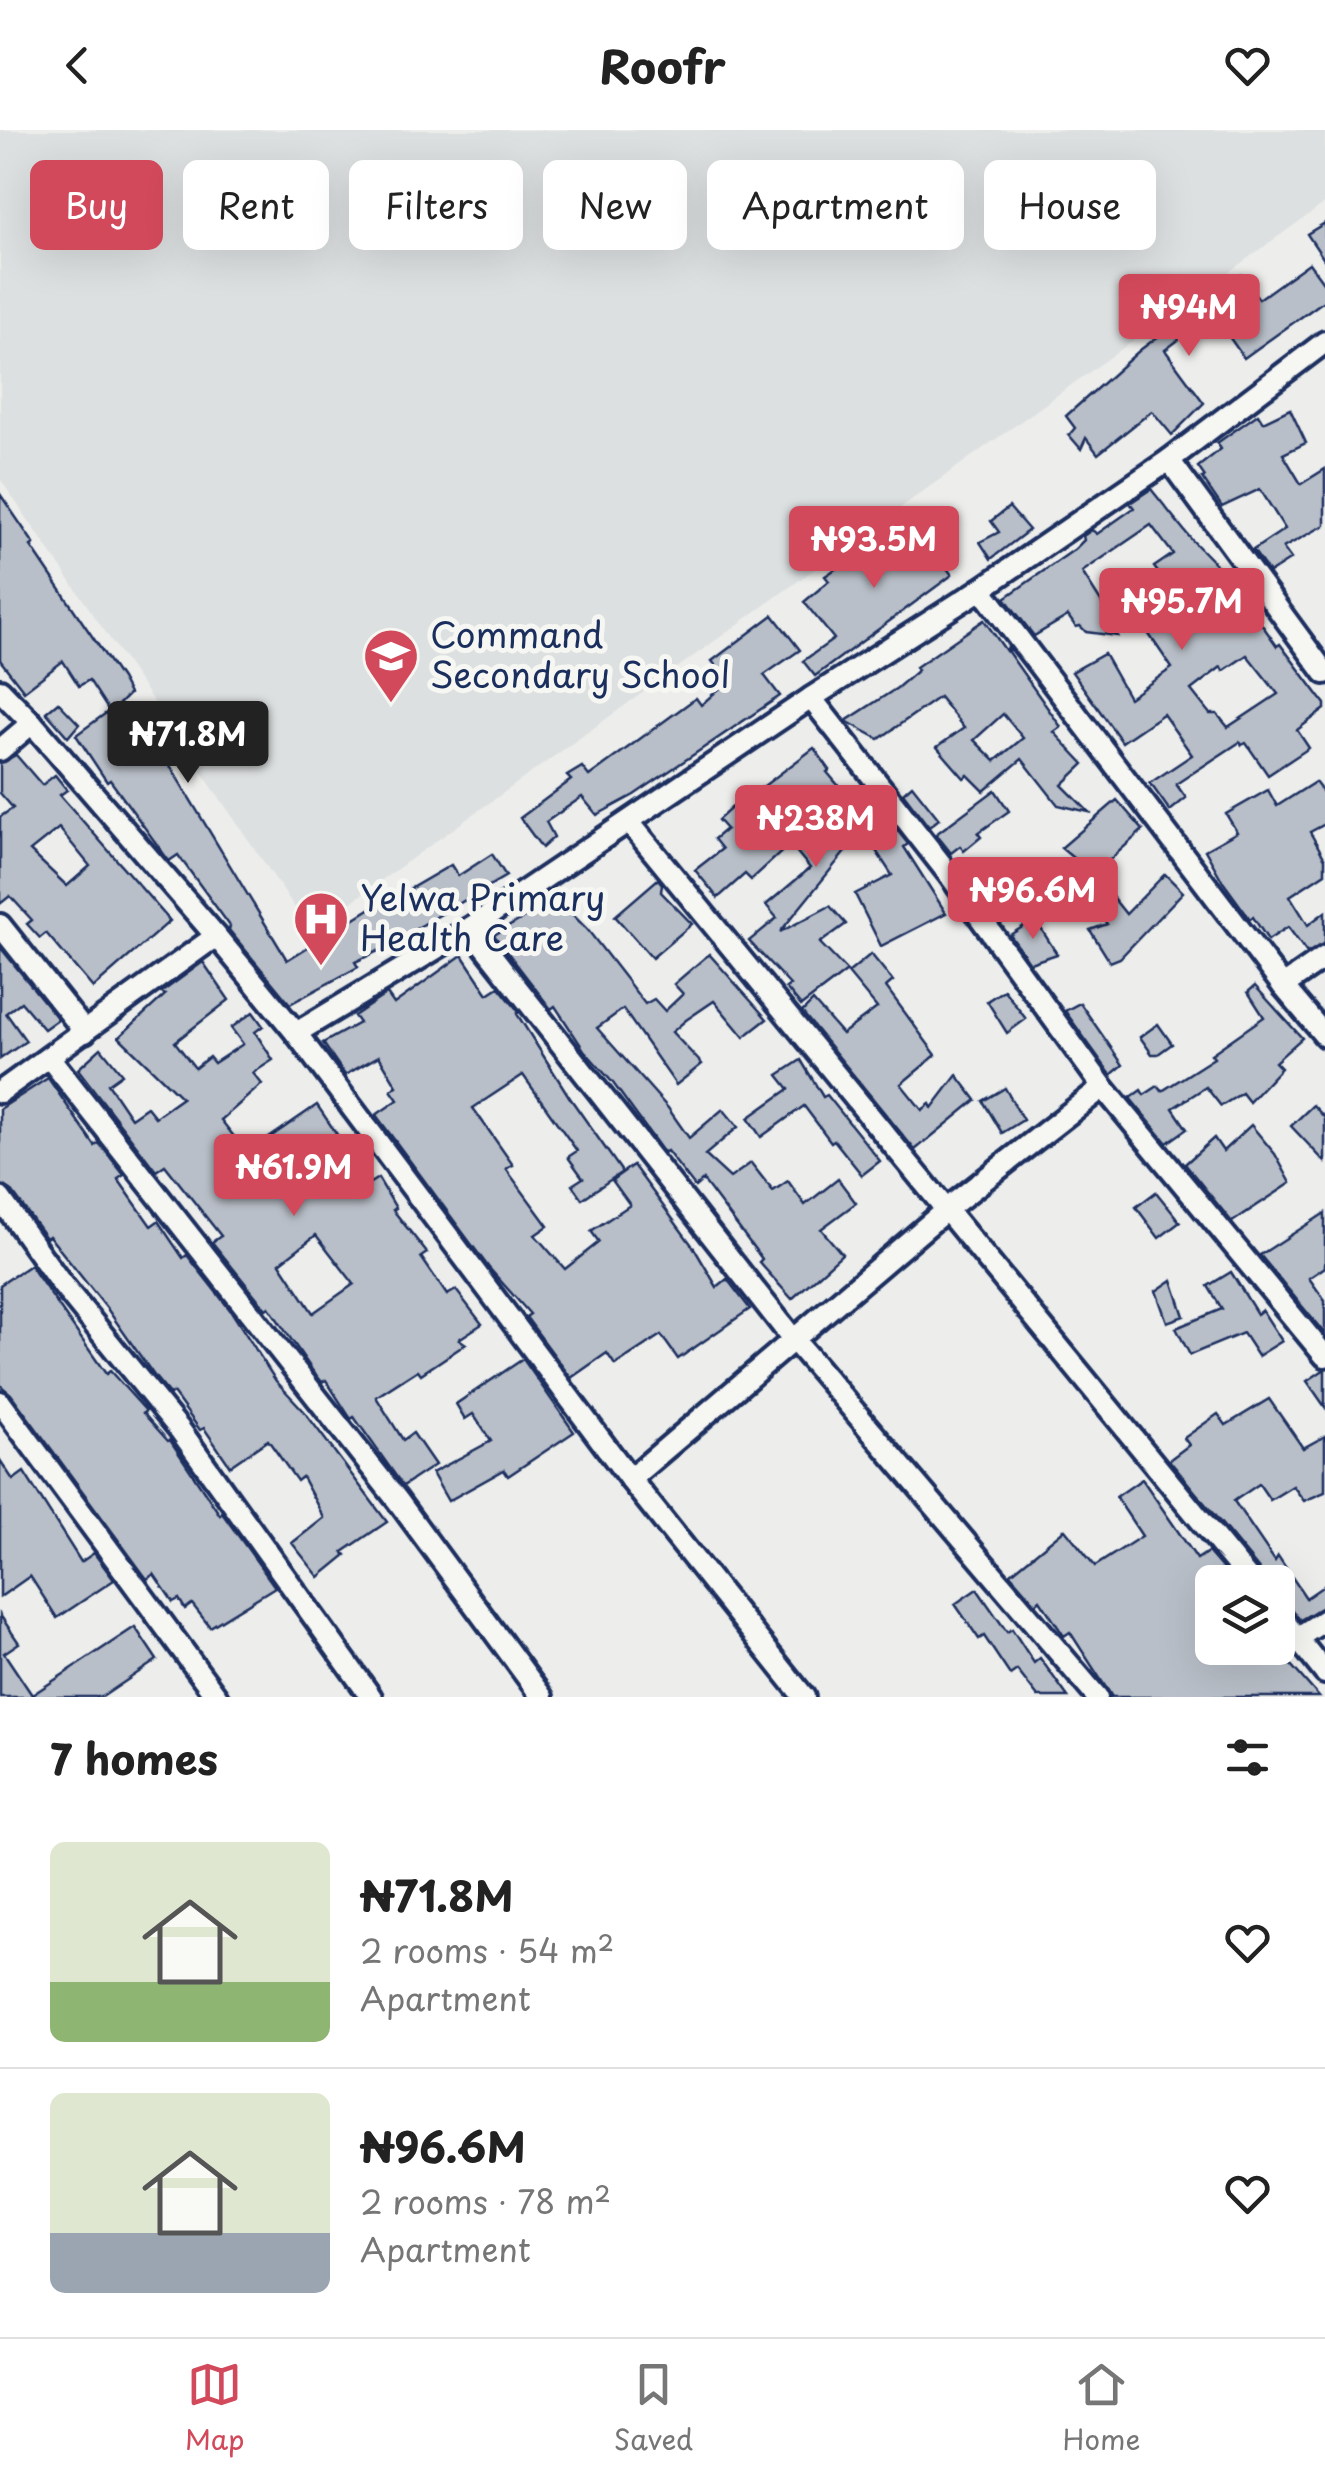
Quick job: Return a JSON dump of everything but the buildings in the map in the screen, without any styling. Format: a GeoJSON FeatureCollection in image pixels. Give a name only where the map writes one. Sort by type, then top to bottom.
{"type":"FeatureCollection","features":[{"type":"Feature","properties":{"kind":"street"},"geometry":{"type":"LineString","coordinates":[[296,1034],[470,928],[811,698],[981,589],[1169,460],[1325,342]]}},
{"type":"Feature","properties":{"kind":"street"},"geometry":{"type":"LineString","coordinates":[[1169,460],[1325,673]]}},
{"type":"Feature","properties":{"kind":"street"},"geometry":{"type":"LineString","coordinates":[[981,589],[1325,1036]]}},
{"type":"Feature","properties":{"kind":"street"},"geometry":{"type":"LineString","coordinates":[[0,690],[32,722],[296,1034],[630,1479],[804,1697]]}},
{"type":"Feature","properties":{"kind":"street"},"geometry":{"type":"LineString","coordinates":[[811,698],[948,873],[1103,1087],[1325,1356]]}},
{"type":"Feature","properties":{"kind":"street"},"geometry":{"type":"LineString","coordinates":[[0,750],[32,722]]}},
{"type":"Feature","properties":{"kind":"street"},"geometry":{"type":"LineString","coordinates":[[629,822],[1238,1565]]}},
{"type":"Feature","properties":{"kind":"street"},"geometry":{"type":"LineString","coordinates":[[0,925],[85,1032]]}},
{"type":"Feature","properties":{"kind":"street"},"geometry":{"type":"LineString","coordinates":[[470,928],[793,1339],[1097,1697]]}},
{"type":"Feature","properties":{"kind":"street"},"geometry":{"type":"LineString","coordinates":[[0,1092],[216,936]]}},
{"type":"Feature","properties":{"kind":"street"},"geometry":{"type":"LineString","coordinates":[[1283,986],[1325,957]]}},
{"type":"Feature","properties":{"kind":"street"},"geometry":{"type":"LineString","coordinates":[[50,1057],[398,1501],[542,1697]]}},
{"type":"Feature","properties":{"kind":"street"},"geometry":{"type":"LineString","coordinates":[[630,1479],[947,1209],[1103,1087]]}},
{"type":"Feature","properties":{"kind":"street"},"geometry":{"type":"LineString","coordinates":[[0,1198],[60,1282],[180,1430],[370,1697]]}},
{"type":"Feature","properties":{"kind":"street"},"geometry":{"type":"LineString","coordinates":[[0,1402],[217,1697]]}},
{"type":"Feature","properties":{"kind":"street"},"geometry":{"type":"LineString","coordinates":[[1297,1638],[1325,1620]]}},
{"type":"Feature","properties":{"kind":"street"},"geometry":{"type":"LineString","coordinates":[[1295,1635],[1325,1673]]}},
{"type":"Feature","properties":{"kind":"shaded area","name":"Command Secondary School"},"geometry":{"type":"Polygon","coordinates":[[[0,130],[1325,130],[1325,203],[311,931],[0,479],[0,130]]]}},
{"type":"Feature","properties":{"kind":"place","name":"Command Secondary School"},"geometry":{"type":"Point","coordinates":[391,705]}},
{"type":"Feature","properties":{"kind":"place","name":"Yelwa Primary Health Care"},"geometry":{"type":"Point","coordinates":[321,968]}}]}
